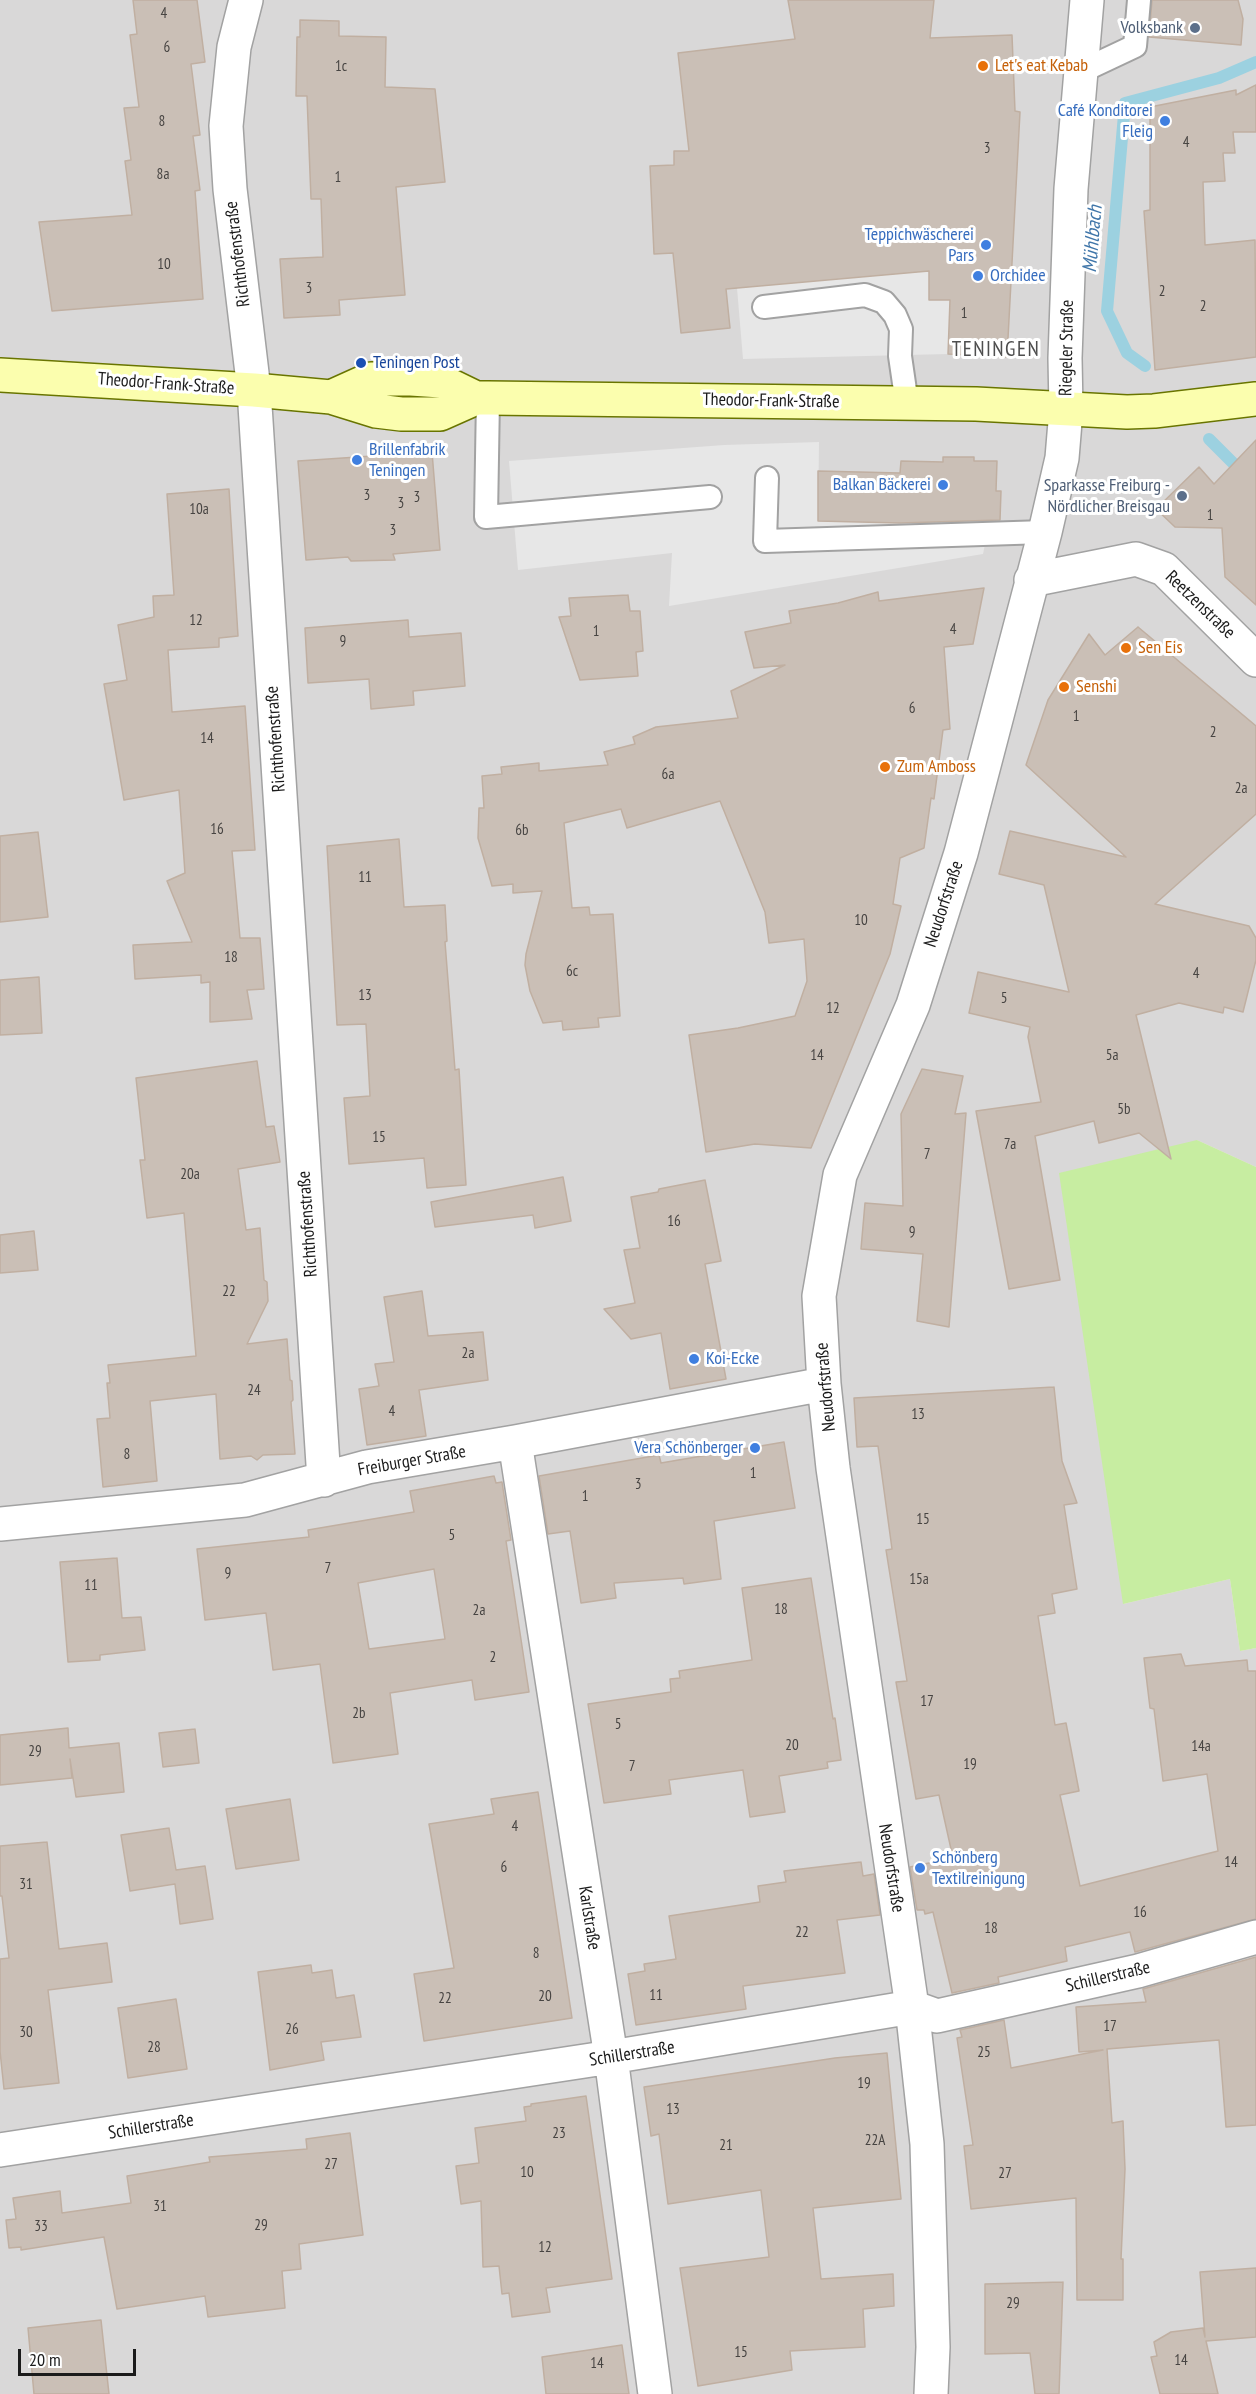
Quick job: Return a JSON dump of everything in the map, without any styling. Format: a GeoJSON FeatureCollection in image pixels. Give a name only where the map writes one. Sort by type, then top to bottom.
{"type":"FeatureCollection","features":[{"type":"Feature","properties":{"kind":"main road","name":"Theodor-Frank-Straße"},"geometry":{"type":"LineString","coordinates":[[0,375],[331,396],[375,411],[401,414],[440,414],[482,398],[1008,405],[1066,410],[1154,411],[1256,399]]}},
{"type":"Feature","properties":{"kind":"street","name":"Richthofenstraße"},"geometry":{"type":"LineString","coordinates":[[246,0],[234,47],[226,126],[230,189],[254,390],[324,1480]]}},
{"type":"Feature","properties":{"kind":"street","name":"Riegeler Straße"},"geometry":{"type":"LineString","coordinates":[[1066,410],[1065,358],[1071,189],[1087,0]]}},
{"type":"Feature","properties":{"kind":"street","name":"Neudorfstraße"},"geometry":{"type":"LineString","coordinates":[[931,2394],[933,2347],[927,2144],[912,2007],[850,1594],[824,1384],[819,1296],[840,1175],[914,1005],[974,806],[983,761],[1045,532],[1062,458],[1066,410]]}},
{"type":"Feature","properties":{"kind":"street","name":"Reetzenstraße"},"geometry":{"type":"LineString","coordinates":[[1031,580],[1136,559],[1164,569],[1256,660]]}},
{"type":"Feature","properties":{"kind":"street","name":"Freiburger Straße"},"geometry":{"type":"LineString","coordinates":[[0,1524],[246,1500],[367,1467],[515,1442],[824,1384]]}},
{"type":"Feature","properties":{"kind":"street","name":"Karlstraße"},"geometry":{"type":"LineString","coordinates":[[515,1442],[611,2057],[655,2394]]}},
{"type":"Feature","properties":{"kind":"street","name":"Schillerstraße"},"geometry":{"type":"LineString","coordinates":[[0,2150],[611,2057],[912,2007],[938,2016],[1138,1971],[1256,1937]]}},
{"type":"Feature","properties":{"kind":"lane"},"geometry":{"type":"LineString","coordinates":[[1082,71],[1135,46],[1139,0]]}},
{"type":"Feature","properties":{"kind":"lane"},"geometry":{"type":"LineString","coordinates":[[764,307],[865,295],[884,302],[895,315],[901,328],[900,356],[907,404]]}},
{"type":"Feature","properties":{"kind":"lane"},"geometry":{"type":"LineString","coordinates":[[482,398],[486,517],[710,497]]}},
{"type":"Feature","properties":{"kind":"lane"},"geometry":{"type":"LineString","coordinates":[[767,478],[765,541],[1045,532]]}},
{"type":"Feature","properties":{"kind":"shaded area"},"geometry":{"type":"Polygon","coordinates":[[[0,0],[1256,0],[1256,1167],[1197,1140],[1123,1604],[1230,1579],[1240,1651],[1256,1648],[1256,2394],[0,2394],[0,0]]]}},
{"type":"Feature","properties":{"kind":"shaded area"},"geometry":{"type":"Polygon","coordinates":[[[929,271],[929,300],[950,300],[948,354],[743,359],[737,288],[929,271]]]}},
{"type":"Feature","properties":{"kind":"shaded area"},"geometry":{"type":"Polygon","coordinates":[[[819,442],[818,521],[989,525],[983,554],[669,606],[672,553],[518,570],[509,461],[724,445],[819,442]]]}},
{"type":"Feature","properties":{"kind":"green space"},"geometry":{"type":"Polygon","coordinates":[[[1197,1140],[1256,1167],[1256,1648],[1240,1651],[1230,1579],[1123,1604],[1059,1173],[1197,1140]]]}},
{"type":"Feature","properties":{"kind":"building"},"geometry":{"type":"Polygon","coordinates":[[[133,0],[197,0],[205,62],[191,64],[200,135],[193,136],[200,190],[195,191],[203,299],[52,311],[39,222],[132,215],[125,161],[131,160],[124,108],[139,107],[130,35],[137,34],[133,0]]]}},
{"type":"Feature","properties":{"kind":"building"},"geometry":{"type":"Polygon","coordinates":[[[788,0],[934,0],[930,38],[1012,35],[1015,111],[1020,112],[1007,357],[948,354],[950,300],[929,300],[929,271],[726,289],[730,328],[681,333],[673,253],[654,254],[650,166],[674,165],[674,151],[689,151],[678,53],[795,39],[788,0]]]}},
{"type":"Feature","properties":{"kind":"building","name":"Volksbank"},"geometry":{"type":"Polygon","coordinates":[[[1152,0],[1238,0],[1243,19],[1241,45],[1149,37],[1152,0]]]}},
{"type":"Feature","properties":{"kind":"building"},"geometry":{"type":"Polygon","coordinates":[[[300,20],[339,21],[339,36],[386,37],[385,87],[435,89],[445,182],[396,187],[405,295],[339,300],[340,315],[284,318],[280,259],[323,257],[321,199],[311,199],[307,96],[296,96],[297,37],[300,37],[300,20]]]}},
{"type":"Feature","properties":{"kind":"building"},"geometry":{"type":"Polygon","coordinates":[[[1256,85],[1256,132],[1233,132],[1235,153],[1223,153],[1225,181],[1203,182],[1205,245],[1255,240],[1256,357],[1155,370],[1144,211],[1150,210],[1150,107],[1236,90],[1236,95],[1256,85]]]}},
{"type":"Feature","properties":{"kind":"building"},"geometry":{"type":"Polygon","coordinates":[[[1256,440],[1256,605],[1225,577],[1222,528],[1175,527],[1156,509],[1199,467],[1214,484],[1256,440]]]}},
{"type":"Feature","properties":{"kind":"building"},"geometry":{"type":"Polygon","coordinates":[[[432,452],[440,550],[393,554],[395,560],[351,561],[348,557],[306,560],[298,461],[432,452]]]}},
{"type":"Feature","properties":{"kind":"building"},"geometry":{"type":"Polygon","coordinates":[[[943,457],[974,457],[974,461],[997,461],[996,491],[1001,491],[1000,520],[900,523],[818,521],[818,471],[900,473],[901,461],[943,462],[943,457]]]}},
{"type":"Feature","properties":{"kind":"building"},"geometry":{"type":"Polygon","coordinates":[[[229,489],[238,636],[219,638],[219,647],[168,650],[172,712],[245,706],[255,850],[232,851],[240,938],[260,938],[264,989],[247,990],[252,1019],[210,1022],[210,982],[201,983],[201,975],[135,979],[133,945],[192,942],[167,881],[185,873],[179,790],[124,800],[104,684],[127,680],[118,625],[154,617],[153,596],[174,595],[167,494],[229,489]]]}},
{"type":"Feature","properties":{"kind":"building"},"geometry":{"type":"Polygon","coordinates":[[[984,588],[973,644],[944,647],[950,729],[943,730],[934,799],[931,798],[924,848],[900,858],[893,904],[901,906],[890,954],[811,1148],[755,1144],[706,1152],[689,1035],[795,1016],[807,981],[804,939],[769,943],[765,912],[720,801],[627,828],[621,809],[564,823],[572,908],[589,907],[590,915],[613,914],[620,1016],[598,1018],[599,1027],[563,1030],[562,1021],[543,1023],[530,991],[525,965],[542,891],[513,893],[513,884],[492,886],[478,838],[479,808],[484,808],[482,776],[502,774],[501,767],[539,763],[539,771],[608,765],[604,752],[635,744],[633,737],[656,727],[738,718],[731,691],[785,665],[754,668],[745,632],[791,623],[789,611],[838,603],[878,592],[879,601],[984,588]]]}},
{"type":"Feature","properties":{"kind":"building"},"geometry":{"type":"Polygon","coordinates":[[[628,595],[630,611],[640,611],[643,651],[636,652],[638,676],[580,680],[559,617],[571,616],[569,598],[628,595]]]}},
{"type":"Feature","properties":{"kind":"building"},"geometry":{"type":"Polygon","coordinates":[[[408,620],[409,637],[461,633],[465,686],[413,691],[414,705],[371,709],[369,679],[308,683],[305,628],[408,620]]]}},
{"type":"Feature","properties":{"kind":"building"},"geometry":{"type":"Polygon","coordinates":[[[1138,627],[1256,726],[1256,814],[1155,904],[1249,926],[1256,938],[1256,960],[1243,1012],[1224,1007],[1223,1013],[1179,1003],[1136,1015],[1171,1159],[1139,1133],[1099,1143],[1094,1121],[1035,1136],[1060,1280],[1009,1289],[976,1111],[1041,1102],[1028,1037],[1030,1027],[969,1013],[978,972],[1069,992],[1044,885],[999,874],[1010,831],[1126,857],[1026,765],[1048,700],[1089,634],[1105,655],[1138,627]]]}},
{"type":"Feature","properties":{"kind":"building"},"geometry":{"type":"Polygon","coordinates":[[[38,832],[48,917],[0,922],[0,836],[38,832]]]}},
{"type":"Feature","properties":{"kind":"building"},"geometry":{"type":"Polygon","coordinates":[[[399,839],[404,907],[445,905],[447,941],[445,942],[455,1070],[459,1069],[466,1185],[427,1188],[424,1158],[349,1164],[344,1098],[370,1096],[366,1024],[337,1025],[327,846],[399,839]]]}},
{"type":"Feature","properties":{"kind":"building"},"geometry":{"type":"Polygon","coordinates":[[[39,977],[42,1033],[0,1035],[0,980],[39,977]]]}},
{"type":"Feature","properties":{"kind":"building"},"geometry":{"type":"Polygon","coordinates":[[[257,1061],[266,1127],[274,1126],[280,1162],[238,1169],[246,1230],[260,1228],[268,1301],[247,1344],[287,1339],[290,1380],[292,1381],[293,1400],[291,1402],[295,1454],[263,1455],[257,1460],[251,1456],[220,1459],[216,1394],[150,1401],[157,1481],[103,1487],[97,1419],[110,1418],[108,1365],[196,1356],[184,1213],[147,1218],[140,1160],[145,1160],[136,1078],[257,1061]]]}},
{"type":"Feature","properties":{"kind":"building"},"geometry":{"type":"Polygon","coordinates":[[[922,1069],[963,1076],[955,1114],[966,1113],[949,1327],[917,1321],[923,1254],[861,1249],[865,1203],[903,1206],[901,1114],[922,1069]]]}},
{"type":"Feature","properties":{"kind":"building"},"geometry":{"type":"Polygon","coordinates":[[[563,1177],[571,1221],[535,1228],[533,1215],[435,1227],[431,1202],[563,1177]]]}},
{"type":"Feature","properties":{"kind":"building"},"geometry":{"type":"Polygon","coordinates":[[[705,1180],[721,1261],[705,1264],[726,1379],[670,1389],[661,1333],[631,1339],[604,1309],[635,1303],[624,1250],[640,1248],[631,1197],[705,1180]]]}},
{"type":"Feature","properties":{"kind":"building"},"geometry":{"type":"Polygon","coordinates":[[[34,1231],[38,1270],[0,1273],[0,1235],[34,1231]]]}},
{"type":"Feature","properties":{"kind":"building"},"geometry":{"type":"Polygon","coordinates":[[[422,1291],[428,1336],[483,1332],[488,1380],[419,1390],[426,1436],[367,1445],[359,1389],[379,1386],[375,1364],[394,1362],[384,1297],[422,1291]]]}},
{"type":"Feature","properties":{"kind":"building"},"geometry":{"type":"Polygon","coordinates":[[[1054,1387],[1062,1461],[1077,1503],[1064,1505],[1077,1589],[1052,1594],[1055,1613],[1038,1616],[1055,1725],[1066,1723],[1079,1791],[1060,1795],[1080,1886],[1218,1851],[1207,1774],[1163,1781],[1154,1709],[1150,1708],[1144,1658],[1181,1654],[1185,1666],[1247,1660],[1248,1671],[1256,1671],[1256,1919],[1135,1952],[1130,1932],[1065,1947],[1067,1961],[998,1977],[999,1983],[952,1993],[933,1912],[925,1914],[924,1910],[917,1910],[910,1867],[953,1858],[939,1795],[916,1799],[896,1682],[907,1681],[886,1550],[892,1549],[878,1446],[857,1447],[854,1398],[1054,1387]]]}},
{"type":"Feature","properties":{"kind":"building"},"geometry":{"type":"Polygon","coordinates":[[[784,1442],[795,1508],[714,1521],[721,1579],[684,1584],[683,1578],[614,1583],[616,1598],[581,1603],[570,1531],[548,1534],[539,1476],[659,1455],[661,1463],[784,1442]]]}},
{"type":"Feature","properties":{"kind":"building"},"geometry":{"type":"Polygon","coordinates":[[[494,1476],[496,1483],[502,1482],[511,1540],[506,1541],[529,1692],[475,1700],[472,1680],[390,1693],[398,1754],[333,1763],[320,1664],[273,1670],[266,1613],[205,1620],[197,1549],[309,1537],[308,1530],[414,1512],[410,1491],[494,1476]],[[434,1569],[358,1583],[369,1649],[445,1639],[434,1569]]]}},
{"type":"Feature","properties":{"kind":"building"},"geometry":{"type":"Polygon","coordinates":[[[117,1558],[122,1618],[141,1617],[145,1650],[100,1655],[100,1660],[68,1662],[60,1562],[117,1558]]]}},
{"type":"Feature","properties":{"kind":"building"},"geometry":{"type":"Polygon","coordinates":[[[811,1578],[841,1760],[827,1762],[828,1768],[779,1776],[785,1812],[750,1817],[743,1770],[669,1780],[671,1794],[604,1803],[588,1704],[671,1692],[670,1679],[680,1678],[679,1671],[752,1660],[742,1588],[811,1578]]]}},
{"type":"Feature","properties":{"kind":"building"},"geometry":{"type":"Polygon","coordinates":[[[68,1728],[69,1748],[119,1743],[124,1792],[76,1797],[70,1759],[72,1778],[0,1785],[0,1735],[68,1728]]]}},
{"type":"Feature","properties":{"kind":"building"},"geometry":{"type":"Polygon","coordinates":[[[195,1729],[199,1763],[163,1767],[159,1733],[195,1729]]]}},
{"type":"Feature","properties":{"kind":"building"},"geometry":{"type":"Polygon","coordinates":[[[538,1792],[572,2018],[424,2041],[414,1974],[454,1968],[429,1824],[494,1814],[491,1799],[538,1792]]]}},
{"type":"Feature","properties":{"kind":"building"},"geometry":{"type":"Polygon","coordinates":[[[290,1799],[299,1860],[236,1869],[226,1809],[290,1799]]]}},
{"type":"Feature","properties":{"kind":"building"},"geometry":{"type":"Polygon","coordinates":[[[169,1828],[176,1870],[205,1866],[213,1919],[180,1924],[175,1884],[130,1891],[121,1835],[169,1828]]]}},
{"type":"Feature","properties":{"kind":"building"},"geometry":{"type":"Polygon","coordinates":[[[47,1842],[59,1949],[107,1943],[112,1982],[48,1990],[59,2083],[4,2089],[0,2051],[0,1959],[9,1958],[2,1896],[0,1896],[0,1846],[47,1842]]]}},
{"type":"Feature","properties":{"kind":"building"},"geometry":{"type":"Polygon","coordinates":[[[861,1862],[863,1876],[874,1874],[880,1915],[837,1920],[845,1973],[743,1986],[746,2009],[636,2025],[628,1974],[645,1971],[644,1964],[676,1959],[669,1916],[760,1902],[758,1886],[786,1882],[784,1871],[861,1862]]]}},
{"type":"Feature","properties":{"kind":"building"},"geometry":{"type":"Polygon","coordinates":[[[1256,1957],[1256,2125],[1226,2127],[1219,2040],[1107,2049],[1112,2123],[1123,2121],[1125,2169],[1121,2259],[1123,2259],[1123,2300],[1077,2300],[1076,2198],[971,2209],[964,2146],[973,2145],[957,2038],[962,2037],[960,2030],[1004,2020],[1011,2068],[1103,2050],[1079,2052],[1076,2007],[1146,2002],[1143,1989],[1256,1957]]]}},
{"type":"Feature","properties":{"kind":"building"},"geometry":{"type":"Polygon","coordinates":[[[311,1965],[312,1973],[332,1970],[336,1998],[354,1995],[361,2037],[321,2042],[324,2060],[270,2070],[258,1972],[311,1965]]]}},
{"type":"Feature","properties":{"kind":"building"},"geometry":{"type":"Polygon","coordinates":[[[176,1999],[187,2069],[128,2078],[118,2008],[176,1999]]]}},
{"type":"Feature","properties":{"kind":"building"},"geometry":{"type":"Polygon","coordinates":[[[887,2053],[901,2199],[813,2208],[821,2279],[893,2274],[894,2306],[863,2309],[865,2347],[790,2351],[792,2370],[698,2386],[680,2268],[769,2257],[761,2190],[668,2204],[659,2134],[651,2136],[644,2087],[835,2058],[887,2053]]]}},
{"type":"Feature","properties":{"kind":"building"},"geometry":{"type":"Polygon","coordinates":[[[586,2096],[612,2279],[546,2288],[550,2312],[512,2317],[509,2293],[502,2294],[499,2266],[483,2267],[481,2201],[461,2204],[456,2166],[479,2163],[475,2128],[526,2121],[524,2107],[531,2106],[531,2104],[586,2096]]]}},
{"type":"Feature","properties":{"kind":"building"},"geometry":{"type":"Polygon","coordinates":[[[350,2133],[363,2235],[299,2244],[301,2269],[282,2271],[285,2308],[208,2317],[205,2296],[117,2309],[104,2237],[21,2250],[21,2247],[9,2248],[6,2220],[16,2219],[13,2198],[60,2191],[62,2213],[131,2203],[127,2176],[210,2162],[209,2157],[307,2149],[306,2139],[350,2133]]]}},
{"type":"Feature","properties":{"kind":"building"},"geometry":{"type":"Polygon","coordinates":[[[1256,2268],[1256,2337],[1206,2341],[1218,2394],[1160,2394],[1151,2357],[1157,2356],[1154,2342],[1171,2332],[1203,2328],[1205,2337],[1200,2272],[1256,2268]]]}},
{"type":"Feature","properties":{"kind":"building"},"geometry":{"type":"Polygon","coordinates":[[[1063,2282],[1059,2394],[1035,2394],[1030,2353],[985,2354],[985,2284],[1063,2282]]]}},
{"type":"Feature","properties":{"kind":"building"},"geometry":{"type":"Polygon","coordinates":[[[101,2320],[109,2394],[34,2394],[28,2328],[101,2320]]]}},
{"type":"Feature","properties":{"kind":"building"},"geometry":{"type":"Polygon","coordinates":[[[622,2345],[629,2394],[546,2394],[542,2357],[622,2345]]]}},
{"type":"Feature","properties":{"kind":"waterway","name":"Mühlbach"},"geometry":{"type":"LineString","coordinates":[[1145,366],[1127,353],[1107,311],[1125,103],[1219,78],[1256,62]]}},
{"type":"Feature","properties":{"kind":"waterway","name":"Mühlbach"},"geometry":{"type":"LineString","coordinates":[[1209,439],[1234,464]]}},
{"type":"Feature","properties":{"kind":"place","name":"Volksbank"},"geometry":{"type":"Point","coordinates":[1195,28]}},
{"type":"Feature","properties":{"kind":"place","name":"Let's eat Kebab"},"geometry":{"type":"Point","coordinates":[983,66]}},
{"type":"Feature","properties":{"kind":"place","name":"Café Konditorei Fleig"},"geometry":{"type":"Point","coordinates":[1165,121]}},
{"type":"Feature","properties":{"kind":"place","name":"Teppichwäscherei Pars"},"geometry":{"type":"Point","coordinates":[986,245]}},
{"type":"Feature","properties":{"kind":"place","name":"Orchidee"},"geometry":{"type":"Point","coordinates":[978,276]}},
{"type":"Feature","properties":{"kind":"place","name":"Teningen Post"},"geometry":{"type":"Point","coordinates":[361,363]}},
{"type":"Feature","properties":{"kind":"place","name":"Brillenfabrik Teningen"},"geometry":{"type":"Point","coordinates":[357,460]}},
{"type":"Feature","properties":{"kind":"place","name":"Balkan Bäckerei"},"geometry":{"type":"Point","coordinates":[943,485]}},
{"type":"Feature","properties":{"kind":"place","name":"Sparkasse Freiburg - Nördlicher Breisgau"},"geometry":{"type":"Point","coordinates":[1182,496]}},
{"type":"Feature","properties":{"kind":"place","name":"Sen Eis"},"geometry":{"type":"Point","coordinates":[1126,648]}},
{"type":"Feature","properties":{"kind":"place","name":"Senshi"},"geometry":{"type":"Point","coordinates":[1064,687]}},
{"type":"Feature","properties":{"kind":"place","name":"Zum Amboss"},"geometry":{"type":"Point","coordinates":[885,767]}},
{"type":"Feature","properties":{"kind":"place","name":"Koi-Ecke"},"geometry":{"type":"Point","coordinates":[694,1359]}},
{"type":"Feature","properties":{"kind":"place","name":"Vera Schönberger"},"geometry":{"type":"Point","coordinates":[755,1448]}},
{"type":"Feature","properties":{"kind":"place","name":"Schönberg Textilreinigung"},"geometry":{"type":"Point","coordinates":[920,1868]}},
{"type":"Feature","properties":{"kind":"district","name":"TENINGEN"},"geometry":{"type":"Point","coordinates":[996,350]}}]}
